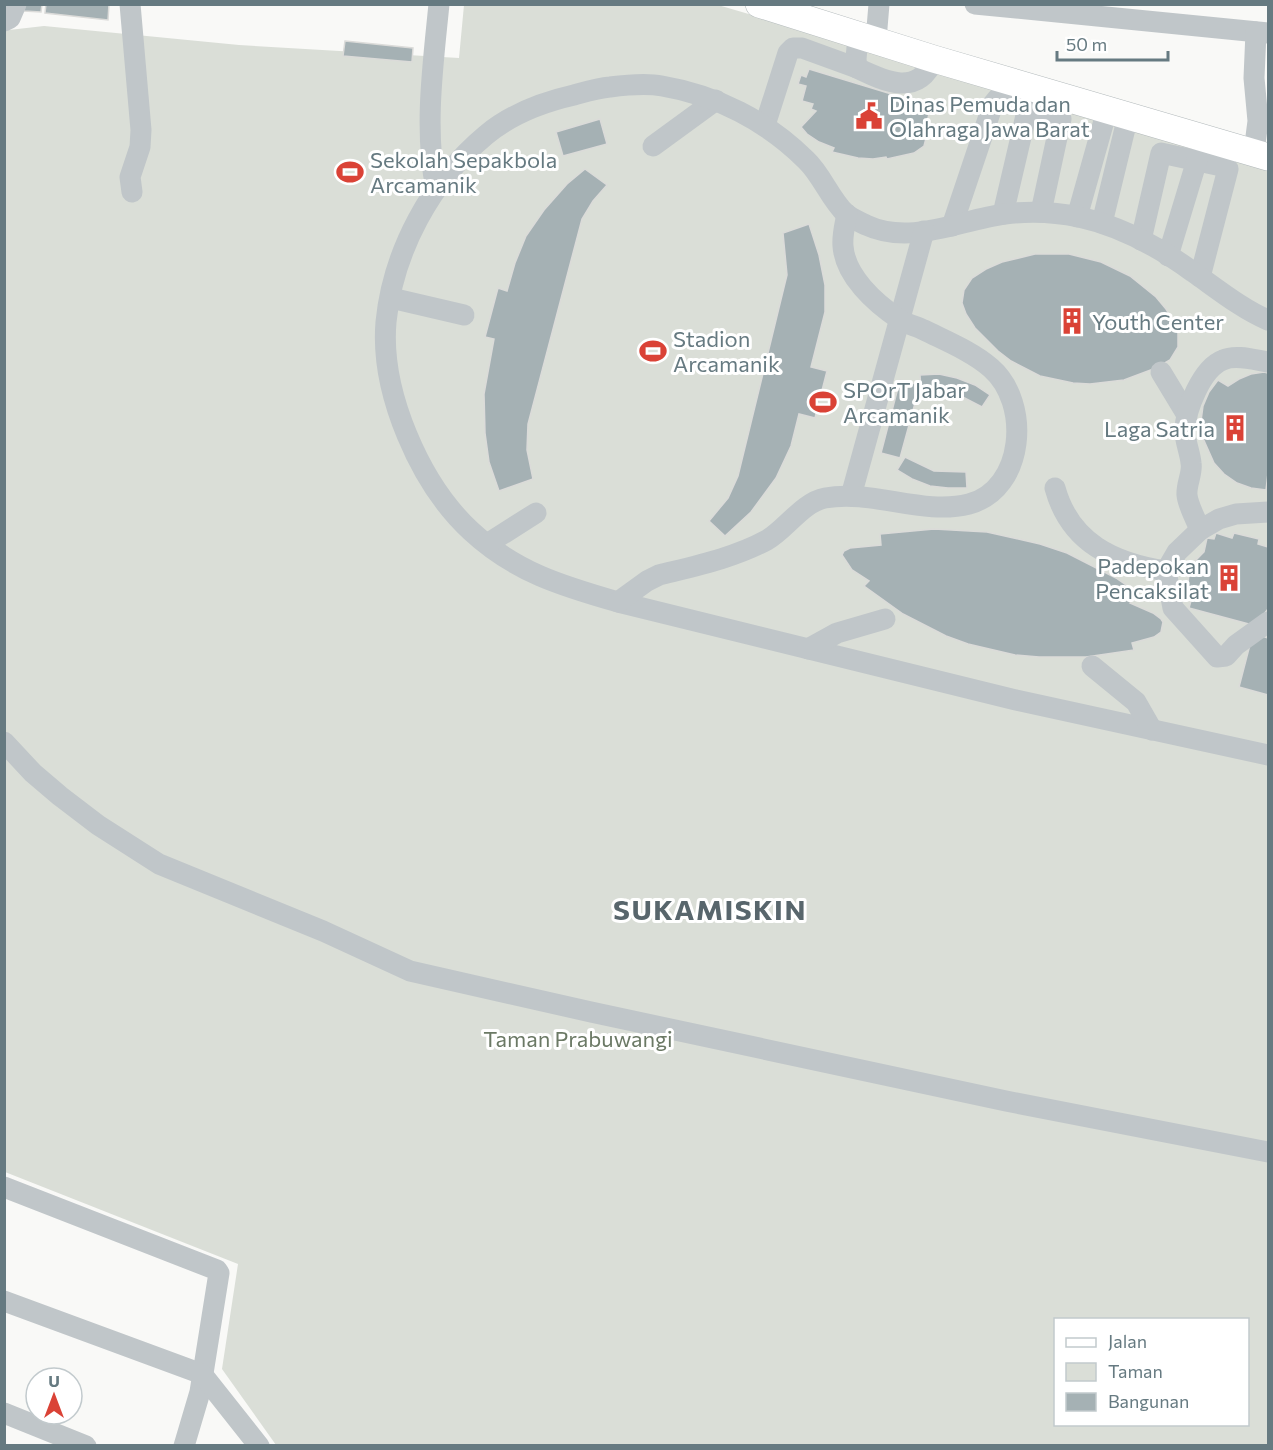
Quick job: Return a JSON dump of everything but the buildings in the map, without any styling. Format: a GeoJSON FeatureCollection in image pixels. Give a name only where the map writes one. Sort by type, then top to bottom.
{"type":"FeatureCollection","features":[{"type":"Feature","properties":{"kind":"main road"},"geometry":{"type":"LineString","coordinates":[[759,4],[934,59],[1261,154]]}},
{"type":"Feature","properties":{"kind":"street"},"geometry":{"type":"LineString","coordinates":[[4,21],[10,18],[16,4]]}},
{"type":"Feature","properties":{"kind":"street"},"geometry":{"type":"LineString","coordinates":[[130,4],[141,130],[140,147],[130,177],[132,192]]}},
{"type":"Feature","properties":{"kind":"street"},"geometry":{"type":"LineString","coordinates":[[436,189],[430,163],[430,116],[439,4]]}},
{"type":"Feature","properties":{"kind":"street"},"geometry":{"type":"LineString","coordinates":[[857,68],[856,59],[867,38],[879,4]]}},
{"type":"Feature","properties":{"kind":"street"},"geometry":{"type":"LineString","coordinates":[[975,4],[1262,33],[1254,78],[1261,154]]}},
{"type":"Feature","properties":{"kind":"street"},"geometry":{"type":"LineString","coordinates":[[765,125],[788,53],[793,48],[802,48],[880,79],[905,84],[919,80],[930,69],[934,59]]}},
{"type":"Feature","properties":{"kind":"street"},"geometry":{"type":"LineString","coordinates":[[1269,320],[1141,240],[1102,223],[1077,217],[1041,212],[1003,214],[952,226],[899,234],[870,227],[847,214],[808,162],[765,125],[716,100],[659,85],[606,87],[556,99],[518,115],[487,134],[436,189],[410,234],[399,263],[386,322],[386,351],[396,401],[411,445],[453,512],[487,544],[528,572],[562,586],[618,602],[808,649],[1016,700],[1269,755]]}},
{"type":"Feature","properties":{"kind":"street"},"geometry":{"type":"LineString","coordinates":[[653,146],[716,100]]}},
{"type":"Feature","properties":{"kind":"street"},"geometry":{"type":"LineString","coordinates":[[952,226],[994,102],[999,100],[1058,115],[1061,121],[1041,212]]}},
{"type":"Feature","properties":{"kind":"street"},"geometry":{"type":"LineString","coordinates":[[1003,214],[1028,107]]}},
{"type":"Feature","properties":{"kind":"street"},"geometry":{"type":"LineString","coordinates":[[1077,217],[1118,113]]}},
{"type":"Feature","properties":{"kind":"street"},"geometry":{"type":"LineString","coordinates":[[1102,223],[1118,113]]}},
{"type":"Feature","properties":{"kind":"street"},"geometry":{"type":"LineString","coordinates":[[1141,240],[1161,154],[1197,159],[1228,169],[1200,277]]}},
{"type":"Feature","properties":{"kind":"street"},"geometry":{"type":"LineString","coordinates":[[1168,256],[1197,159]]}},
{"type":"Feature","properties":{"kind":"street"},"geometry":{"type":"LineString","coordinates":[[618,602],[646,581],[659,575],[756,546],[770,538],[812,503],[823,498],[850,496],[955,507],[972,503],[993,491],[1003,482],[1010,467],[1018,430],[1009,394],[1001,380],[992,369],[976,358],[900,320],[868,293],[854,277],[844,256],[847,214]]}},
{"type":"Feature","properties":{"kind":"street"},"geometry":{"type":"LineString","coordinates":[[850,496],[924,231]]}},
{"type":"Feature","properties":{"kind":"street"},"geometry":{"type":"LineString","coordinates":[[391,298],[464,315]]}},
{"type":"Feature","properties":{"kind":"street"},"geometry":{"type":"LineString","coordinates":[[1200,530],[1187,495],[1192,464],[1185,434],[1187,415],[1198,387],[1214,364],[1231,358],[1269,362]]}},
{"type":"Feature","properties":{"kind":"street"},"geometry":{"type":"LineString","coordinates":[[1161,372],[1187,415]]}},
{"type":"Feature","properties":{"kind":"street"},"geometry":{"type":"LineString","coordinates":[[1055,488],[1059,503],[1071,525],[1094,546],[1125,562],[1142,568],[1166,572]]}},
{"type":"Feature","properties":{"kind":"street"},"geometry":{"type":"LineString","coordinates":[[1269,512],[1236,514],[1219,519],[1200,530],[1178,552],[1166,572],[1173,608],[1217,657],[1226,656],[1236,645],[1269,622]]}},
{"type":"Feature","properties":{"kind":"street"},"geometry":{"type":"LineString","coordinates":[[487,544],[536,513]]}},
{"type":"Feature","properties":{"kind":"street"},"geometry":{"type":"LineString","coordinates":[[808,649],[837,633],[885,618]]}},
{"type":"Feature","properties":{"kind":"street"},"geometry":{"type":"LineString","coordinates":[[1092,666],[1136,702],[1152,730]]}},
{"type":"Feature","properties":{"kind":"street"},"geometry":{"type":"LineString","coordinates":[[4,742],[33,773],[60,796],[98,825],[159,864],[323,931],[410,971],[994,1099],[1269,1152]]}},
{"type":"Feature","properties":{"kind":"street"},"geometry":{"type":"LineString","coordinates":[[4,1187],[217,1270],[220,1276],[200,1392],[184,1446]]}},
{"type":"Feature","properties":{"kind":"street"},"geometry":{"type":"LineString","coordinates":[[4,1301],[202,1374],[259,1446]]}},
{"type":"Feature","properties":{"kind":"street"},"geometry":{"type":"LineString","coordinates":[[4,1413],[86,1446]]}},
{"type":"Feature","properties":{"kind":"green space","name":"Taman Prabuwangi"},"geometry":{"type":"Polygon","coordinates":[[[4,5],[9,30],[44,26],[239,45],[459,58],[464,5],[718,5],[1268,167],[1268,1445],[276,1445],[222,1369],[238,1264],[5,1172],[4,5]]]}},
{"type":"Feature","properties":{"kind":"place","name":"Dinas Pemuda dan Olahraga Jawa Barat"},"geometry":{"type":"Point","coordinates":[869,116]}},
{"type":"Feature","properties":{"kind":"place","name":"Sekolah Sepakbola Arcamanik"},"geometry":{"type":"Point","coordinates":[350,172]}},
{"type":"Feature","properties":{"kind":"place","name":"Youth Center"},"geometry":{"type":"Point","coordinates":[1072,321]}},
{"type":"Feature","properties":{"kind":"place","name":"Stadion Arcamanik"},"geometry":{"type":"Point","coordinates":[653,351]}},
{"type":"Feature","properties":{"kind":"place","name":"SPOrT Jabar Arcamanik"},"geometry":{"type":"Point","coordinates":[823,402]}},
{"type":"Feature","properties":{"kind":"place","name":"Laga Satria"},"geometry":{"type":"Point","coordinates":[1235,428]}},
{"type":"Feature","properties":{"kind":"place","name":"Padepokan Pencaksilat"},"geometry":{"type":"Point","coordinates":[1229,578]}},
{"type":"Feature","properties":{"kind":"district","name":"SUKAMISKIN"},"geometry":{"type":"Point","coordinates":[710,909]}}]}
